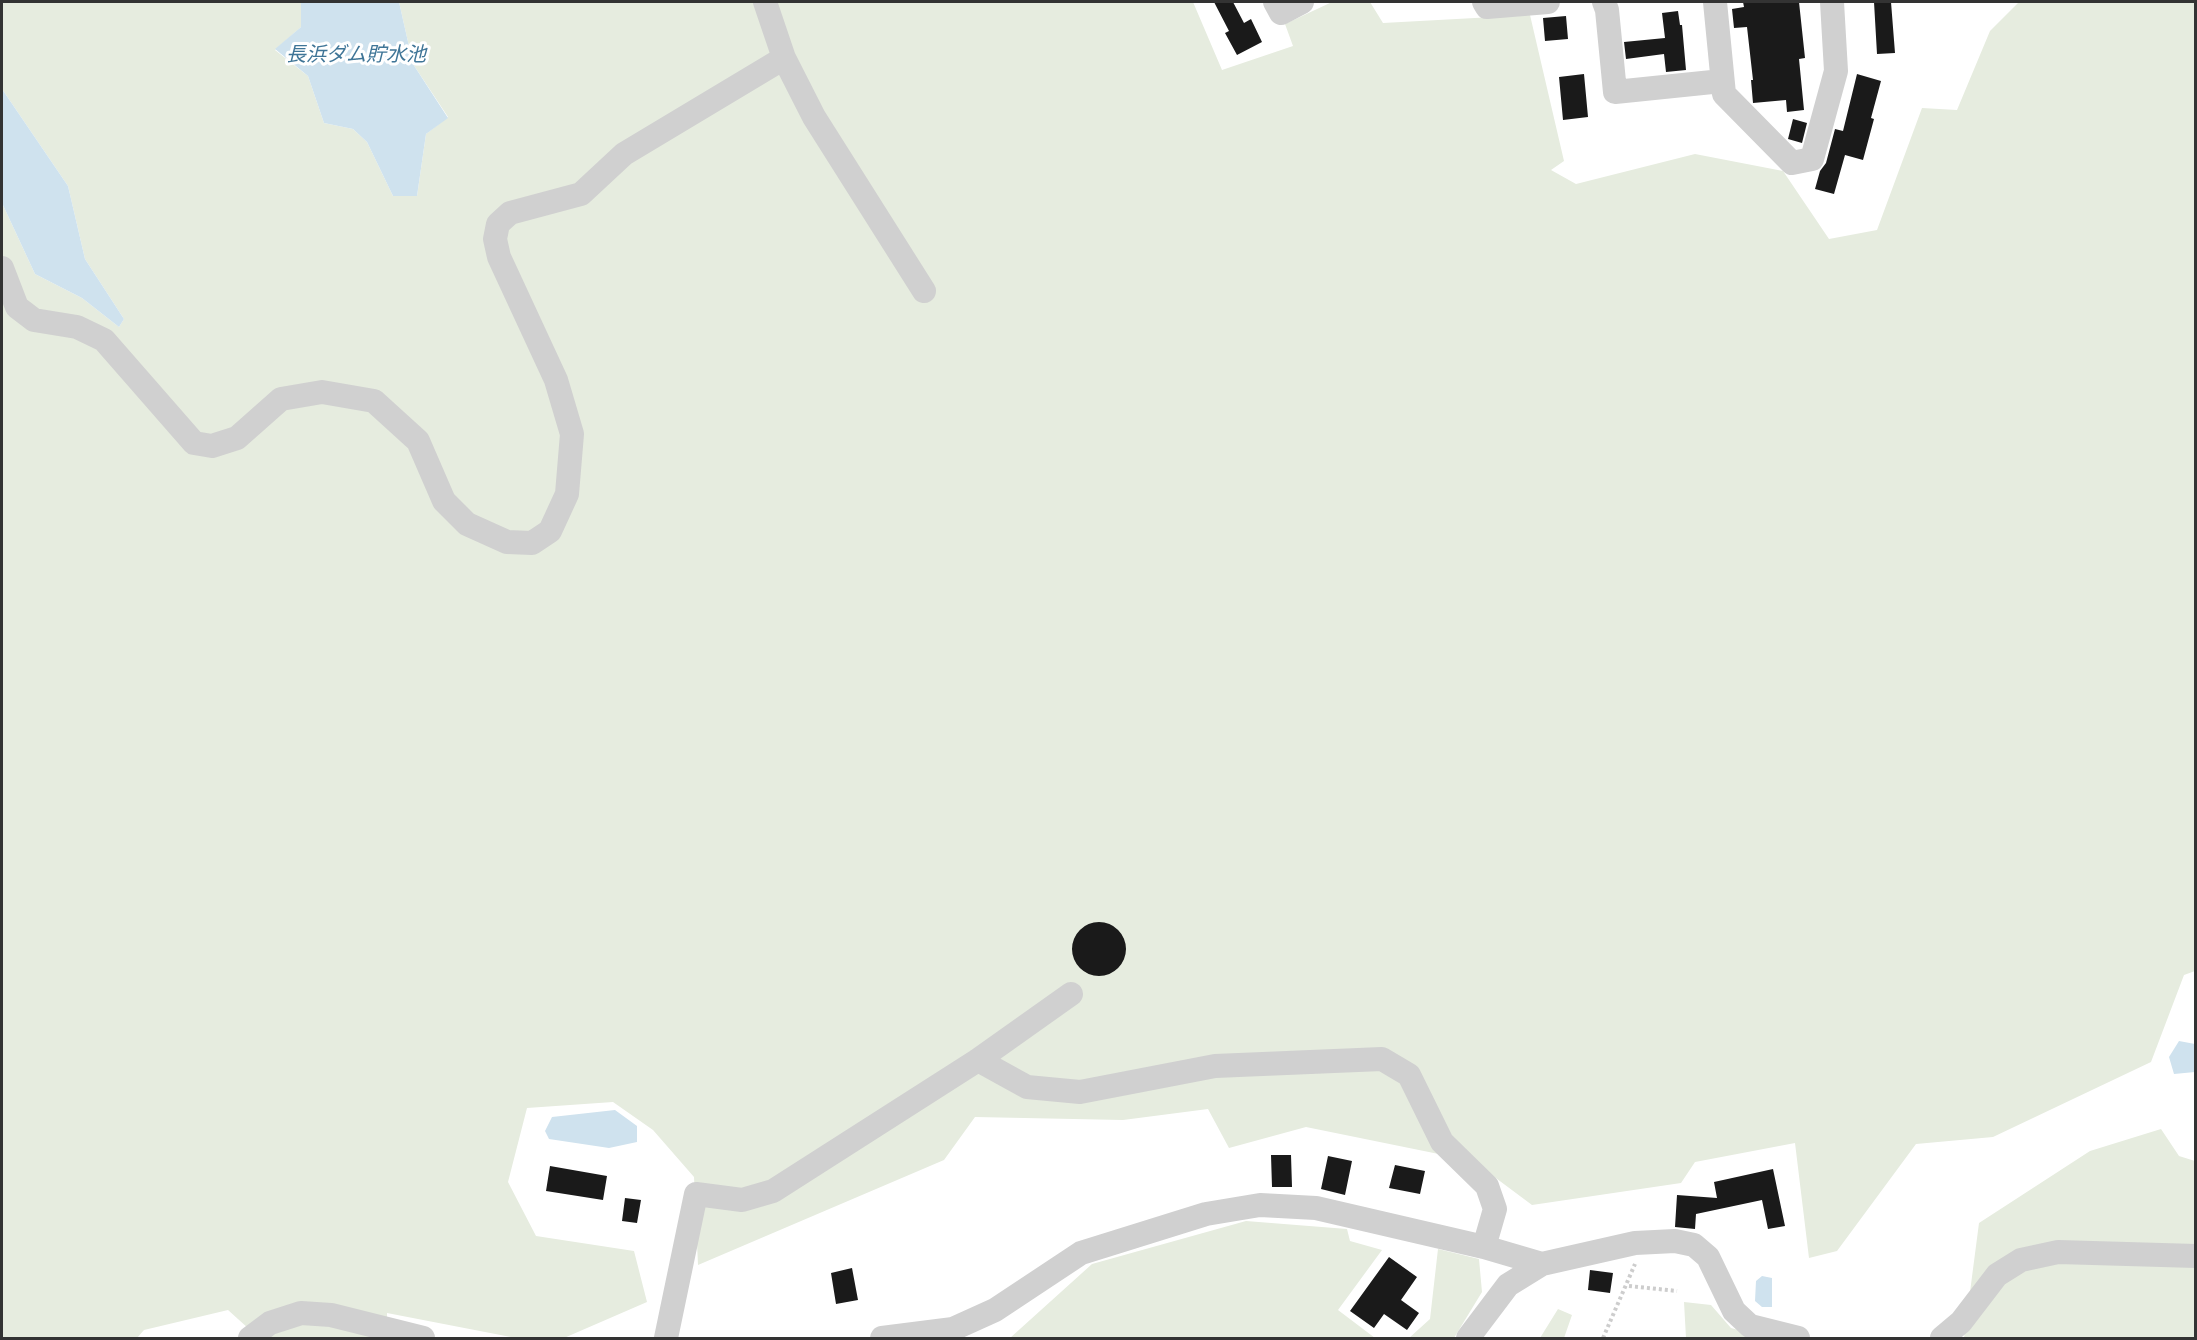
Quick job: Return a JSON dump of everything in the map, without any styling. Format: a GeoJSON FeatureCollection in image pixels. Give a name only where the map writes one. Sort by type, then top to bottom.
{"type":"FeatureCollection","features":[{"type":"Feature","properties":{"kind":"street"},"geometry":{"type":"LineString","coordinates":[[765,2],[784,58],[814,117],[924,291]]}},
{"type":"Feature","properties":{"kind":"street"},"geometry":{"type":"LineString","coordinates":[[1275,2],[1281,13],[1302,2]]}},
{"type":"Feature","properties":{"kind":"street"},"geometry":{"type":"LineString","coordinates":[[1484,2],[1487,7],[1548,2]]}},
{"type":"Feature","properties":{"kind":"street"},"geometry":{"type":"LineString","coordinates":[[1604,2],[1607,10],[1615,92],[1722,81]]}},
{"type":"Feature","properties":{"kind":"street"},"geometry":{"type":"LineString","coordinates":[[1715,2],[1724,94],[1792,163],[1812,159],[1836,70],[1832,2]]}},
{"type":"Feature","properties":{"kind":"street"},"geometry":{"type":"LineString","coordinates":[[2,268],[17,307],[34,320],[77,327],[104,340],[194,443],[212,446],[237,438],[281,399],[322,392],[374,401],[418,441],[444,501],[467,524],[507,542],[532,543],[550,531],[567,494],[572,434],[556,380],[499,257],[495,238],[498,224],[510,213],[581,194],[624,154],[784,58]]}},
{"type":"Feature","properties":{"kind":"street"},"geometry":{"type":"LineString","coordinates":[[666,1338],[696,1194],[742,1200],[773,1191],[978,1060],[1071,994]]}},
{"type":"Feature","properties":{"kind":"street"},"geometry":{"type":"LineString","coordinates":[[978,1060],[1027,1087],[1080,1092],[1215,1066],[1382,1059],[1409,1075],[1442,1142],[1487,1186],[1495,1209],[1484,1247]]}},
{"type":"Feature","properties":{"kind":"street"},"geometry":{"type":"LineString","coordinates":[[882,1338],[953,1329],[995,1310],[1081,1253],[1206,1214],[1260,1205],[1317,1208],[1484,1247],[1542,1264]]}},
{"type":"Feature","properties":{"kind":"street"},"geometry":{"type":"LineString","coordinates":[[1468,1338],[1508,1285],[1542,1264],[1635,1243],[1675,1241],[1694,1245],[1708,1257],[1734,1311],[1750,1326],[1798,1338]]}},
{"type":"Feature","properties":{"kind":"street"},"geometry":{"type":"LineString","coordinates":[[1942,1338],[1961,1323],[1997,1275],[2021,1260],[2058,1252],[2196,1256]]}},
{"type":"Feature","properties":{"kind":"street"},"geometry":{"type":"LineString","coordinates":[[250,1338],[270,1323],[301,1313],[331,1315],[423,1338]]}},
{"type":"Feature","properties":{"kind":"path"},"geometry":{"type":"LineString","coordinates":[[1603,1338],[1637,1259],[1635,1243]]}},
{"type":"Feature","properties":{"kind":"path"},"geometry":{"type":"LineString","coordinates":[[1629,1286],[1677,1291]]}},
{"type":"Feature","properties":{"kind":"shaded area"},"geometry":{"type":"Polygon","coordinates":[[[2,2],[301,2],[301,27],[275,50],[308,76],[324,123],[353,129],[367,142],[393,196],[417,196],[426,134],[448,117],[413,64],[399,2],[1193,2],[1222,70],[1293,46],[1285,24],[1332,2],[1370,2],[1383,23],[1530,15],[1564,161],[1551,170],[1576,184],[1695,154],[1783,171],[1829,239],[1877,230],[1922,108],[1957,110],[1990,31],[2019,2],[2195,2],[2195,971],[2184,975],[2151,1062],[1993,1137],[1916,1144],[1837,1251],[1809,1258],[1795,1143],[1695,1162],[1681,1183],[1532,1205],[1473,1161],[1306,1127],[1229,1148],[1208,1109],[1123,1120],[975,1117],[944,1160],[698,1265],[694,1177],[653,1130],[613,1102],[527,1108],[508,1182],[536,1236],[634,1251],[647,1302],[564,1338],[516,1338],[387,1313],[387,1338],[259,1338],[228,1310],[144,1330],[137,1338],[2,1338],[2,203],[35,274],[82,298],[119,327],[124,319],[85,259],[68,186],[2,89],[2,2]]]}},
{"type":"Feature","properties":{"kind":"shaded area"},"geometry":{"type":"Polygon","coordinates":[[[2161,1129],[2179,1156],[2195,1161],[2195,1338],[1964,1338],[1979,1223],[2090,1151],[2161,1129]]]}},
{"type":"Feature","properties":{"kind":"shaded area"},"geometry":{"type":"Polygon","coordinates":[[[1246,1221],[1347,1229],[1350,1241],[1382,1250],[1338,1310],[1375,1338],[1010,1338],[1092,1264],[1246,1221]]]}},
{"type":"Feature","properties":{"kind":"shaded area"},"geometry":{"type":"Polygon","coordinates":[[[1438,1249],[1479,1259],[1482,1292],[1454,1338],[1409,1338],[1430,1319],[1438,1249]]]}},
{"type":"Feature","properties":{"kind":"shaded area"},"geometry":{"type":"Polygon","coordinates":[[[1684,1302],[1711,1305],[1731,1328],[1768,1338],[1686,1338],[1684,1302]]]}},
{"type":"Feature","properties":{"kind":"shaded area"},"geometry":{"type":"Polygon","coordinates":[[[1558,1309],[1572,1315],[1564,1338],[1540,1338],[1558,1309]]]}},
{"type":"Feature","properties":{"kind":"water","name":"長浜ダム貯水池"},"geometry":{"type":"Polygon","coordinates":[[[301,2],[399,2],[413,64],[448,118],[426,134],[417,196],[393,196],[367,142],[353,129],[324,123],[308,76],[275,49],[301,27],[301,2]]]}},
{"type":"Feature","properties":{"kind":"water"},"geometry":{"type":"Polygon","coordinates":[[[2,89],[68,186],[85,259],[124,319],[119,327],[82,298],[35,274],[2,203],[2,89]]]}},
{"type":"Feature","properties":{"kind":"water"},"geometry":{"type":"Polygon","coordinates":[[[2179,1041],[2195,1044],[2195,1072],[2174,1074],[2169,1057],[2179,1041]]]}},
{"type":"Feature","properties":{"kind":"water"},"geometry":{"type":"Polygon","coordinates":[[[615,1110],[637,1126],[637,1142],[609,1148],[549,1139],[545,1131],[552,1117],[615,1110]]]}},
{"type":"Feature","properties":{"kind":"water"},"geometry":{"type":"Polygon","coordinates":[[[1762,1276],[1772,1278],[1772,1307],[1762,1307],[1755,1301],[1756,1281],[1762,1276]]]}},
{"type":"Feature","properties":{"kind":"building"},"geometry":{"type":"Polygon","coordinates":[[[1214,2],[1233,2],[1244,23],[1251,19],[1262,42],[1237,55],[1225,33],[1229,31],[1214,2]]]}},
{"type":"Feature","properties":{"kind":"building"},"geometry":{"type":"Polygon","coordinates":[[[1743,2],[1799,2],[1805,58],[1799,59],[1804,110],[1787,112],[1786,100],[1753,103],[1751,80],[1753,80],[1747,27],[1734,28],[1732,9],[1744,7],[1743,2]]]}},
{"type":"Feature","properties":{"kind":"building"},"geometry":{"type":"Polygon","coordinates":[[[1874,2],[1891,2],[1895,53],[1877,54],[1874,2]]]}},
{"type":"Feature","properties":{"kind":"building"},"geometry":{"type":"Polygon","coordinates":[[[1678,11],[1680,25],[1682,25],[1686,70],[1666,72],[1664,54],[1626,59],[1624,42],[1665,38],[1662,13],[1678,11]]]}},
{"type":"Feature","properties":{"kind":"building"},"geometry":{"type":"Polygon","coordinates":[[[1566,16],[1568,39],[1545,41],[1543,18],[1566,16]]]}},
{"type":"Feature","properties":{"kind":"building"},"geometry":{"type":"Polygon","coordinates":[[[1584,74],[1588,117],[1563,120],[1559,77],[1584,74]]]}},
{"type":"Feature","properties":{"kind":"building"},"geometry":{"type":"Polygon","coordinates":[[[1857,74],[1881,81],[1863,160],[1845,155],[1834,194],[1815,189],[1820,171],[1826,163],[1835,129],[1843,131],[1857,74]]]}},
{"type":"Feature","properties":{"kind":"building"},"geometry":{"type":"Polygon","coordinates":[[[1793,119],[1807,123],[1802,143],[1788,139],[1793,119]]]}},
{"type":"Feature","properties":{"kind":"building"},"geometry":{"type":"Polygon","coordinates":[[[1094,922],[1104,922],[1114,926],[1122,934],[1126,949],[1122,964],[1114,972],[1104,976],[1094,976],[1084,972],[1076,964],[1072,954],[1072,944],[1076,934],[1084,926],[1094,922]]]}},
{"type":"Feature","properties":{"kind":"building"},"geometry":{"type":"Polygon","coordinates":[[[1271,1155],[1291,1155],[1292,1187],[1272,1187],[1271,1155]]]}},
{"type":"Feature","properties":{"kind":"building"},"geometry":{"type":"Polygon","coordinates":[[[1328,1156],[1352,1161],[1345,1195],[1321,1189],[1328,1156]]]}},
{"type":"Feature","properties":{"kind":"building"},"geometry":{"type":"Polygon","coordinates":[[[1395,1165],[1425,1171],[1420,1194],[1389,1188],[1395,1165]]]}},
{"type":"Feature","properties":{"kind":"building"},"geometry":{"type":"Polygon","coordinates":[[[550,1166],[607,1176],[603,1200],[546,1191],[550,1166]]]}},
{"type":"Feature","properties":{"kind":"building"},"geometry":{"type":"Polygon","coordinates":[[[1773,1169],[1785,1226],[1768,1229],[1762,1200],[1696,1214],[1695,1229],[1675,1227],[1677,1195],[1717,1198],[1714,1182],[1773,1169]]]}},
{"type":"Feature","properties":{"kind":"building"},"geometry":{"type":"Polygon","coordinates":[[[625,1198],[641,1200],[637,1223],[622,1221],[625,1198]]]}},
{"type":"Feature","properties":{"kind":"building"},"geometry":{"type":"Polygon","coordinates":[[[1389,1257],[1417,1277],[1401,1300],[1419,1313],[1407,1330],[1384,1314],[1374,1328],[1350,1311],[1389,1257]]]}},
{"type":"Feature","properties":{"kind":"building"},"geometry":{"type":"Polygon","coordinates":[[[852,1268],[858,1300],[836,1304],[831,1273],[852,1268]]]}},
{"type":"Feature","properties":{"kind":"building"},"geometry":{"type":"Polygon","coordinates":[[[1590,1270],[1613,1273],[1610,1293],[1588,1290],[1590,1270]]]}}]}
